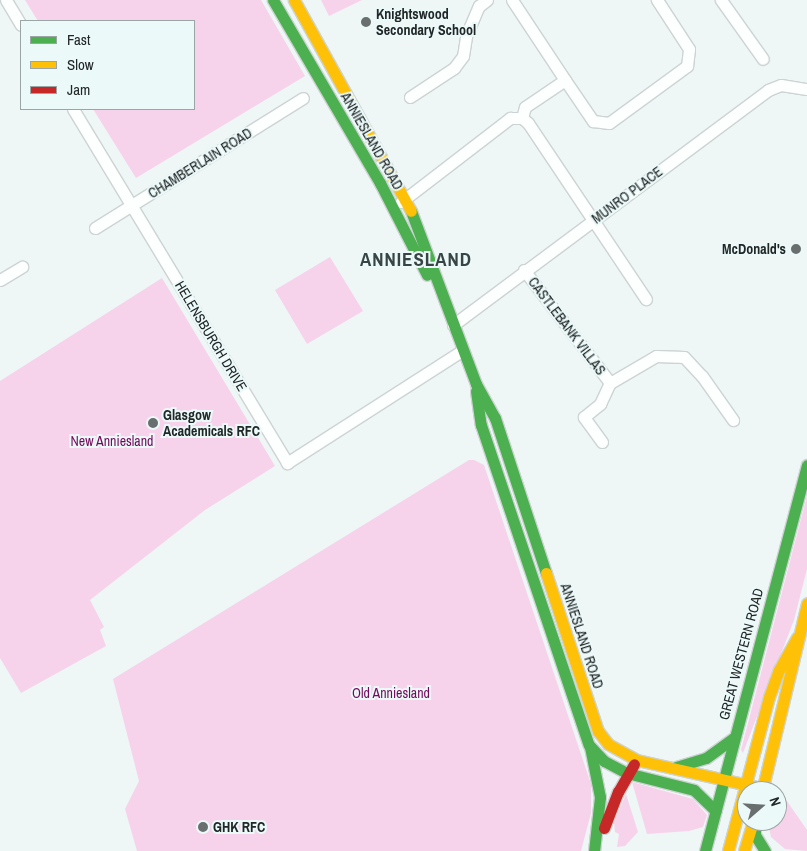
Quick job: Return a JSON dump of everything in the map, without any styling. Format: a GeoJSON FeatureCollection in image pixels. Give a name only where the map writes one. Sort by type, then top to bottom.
{"type":"FeatureCollection","features":[{"type":"Feature","properties":{"kind":"street"},"geometry":{"type":"LineString","coordinates":[[6,0],[20,23]]}},
{"type":"Feature","properties":{"kind":"street","name":"ANNIESLAND ROAD"},"geometry":{"type":"LineString","coordinates":[[273,0],[393,207],[427,274],[443,297]]}},
{"type":"Feature","properties":{"kind":"street","name":"ANNIESLAND ROAD"},"geometry":{"type":"LineString","coordinates":[[294,0],[407,199],[476,384],[495,418],[598,732],[608,744],[637,760],[737,782]]}},
{"type":"Feature","properties":{"kind":"street"},"geometry":{"type":"LineString","coordinates":[[410,98],[454,68],[463,56],[466,36],[479,6],[487,0]]}},
{"type":"Feature","properties":{"kind":"street"},"geometry":{"type":"LineString","coordinates":[[512,0],[593,121],[609,123],[687,66],[689,49],[660,1]]}},
{"type":"Feature","properties":{"kind":"street"},"geometry":{"type":"LineString","coordinates":[[721,0],[763,59]]}},
{"type":"Feature","properties":{"kind":"street"},"geometry":{"type":"LineString","coordinates":[[522,118],[525,107],[565,80]]}},
{"type":"Feature","properties":{"kind":"street","name":"MUNRO PLACE"},"geometry":{"type":"LineString","coordinates":[[453,325],[524,270],[768,90],[780,84],[807,89]]}},
{"type":"Feature","properties":{"kind":"street","name":"CHAMBERLAIN ROAD"},"geometry":{"type":"LineString","coordinates":[[95,228],[304,98]]}},
{"type":"Feature","properties":{"kind":"street","name":"HELENSBURGH DRIVE"},"geometry":{"type":"LineString","coordinates":[[74,110],[287,462],[463,350]]}},
{"type":"Feature","properties":{"kind":"street"},"geometry":{"type":"LineString","coordinates":[[393,207],[407,199],[510,118],[522,118],[528,123],[646,299]]}},
{"type":"Feature","properties":{"kind":"street"},"geometry":{"type":"LineString","coordinates":[[0,280],[22,267]]}},
{"type":"Feature","properties":{"kind":"street","name":"CASTLEBANK VILLAS"},"geometry":{"type":"LineString","coordinates":[[524,270],[610,383]]}},
{"type":"Feature","properties":{"kind":"street"},"geometry":{"type":"LineString","coordinates":[[602,442],[584,416],[600,404],[610,383],[656,356],[684,357],[702,376],[733,420]]}},
{"type":"Feature","properties":{"kind":"street","name":"ANNIESLAND ROAD"},"geometry":{"type":"LineString","coordinates":[[476,384],[481,425],[579,723],[589,745],[600,797],[595,851]]}},
{"type":"Feature","properties":{"kind":"street","name":"GREAT WESTERN ROAD"},"geometry":{"type":"LineString","coordinates":[[705,851],[807,465]]}},
{"type":"Feature","properties":{"kind":"street"},"geometry":{"type":"LineString","coordinates":[[764,781],[789,688],[797,638],[807,603]]}},
{"type":"Feature","properties":{"kind":"street"},"geometry":{"type":"LineString","coordinates":[[747,781],[775,679],[797,638]]}},
{"type":"Feature","properties":{"kind":"street"},"geometry":{"type":"LineString","coordinates":[[674,768],[706,758],[734,738]]}},
{"type":"Feature","properties":{"kind":"street","name":"ANNIESLAND ROAD"},"geometry":{"type":"LineString","coordinates":[[589,745],[604,761],[627,773],[689,788],[706,799],[716,811]]}},
{"type":"Feature","properties":{"kind":"street"},"geometry":{"type":"LineString","coordinates":[[595,851],[627,773],[637,760]]}},
{"type":"Feature","properties":{"kind":"street"},"geometry":{"type":"LineString","coordinates":[[728,851],[737,818]]}},
{"type":"Feature","properties":{"kind":"street"},"geometry":{"type":"LineString","coordinates":[[744,851],[751,831]]}},
{"type":"Feature","properties":{"kind":"street"},"geometry":{"type":"LineString","coordinates":[[755,831],[755,835],[765,851]]}},
{"type":"Feature","properties":{"kind":"green space"},"geometry":{"type":"Polygon","coordinates":[[[25,0],[261,0],[305,76],[136,178],[94,110],[195,110],[195,20],[37,20],[25,0]]]}},
{"type":"Feature","properties":{"kind":"green space"},"geometry":{"type":"Polygon","coordinates":[[[321,0],[362,0],[329,16],[321,0]]]}},
{"type":"Feature","properties":{"kind":"green space"},"geometry":{"type":"Polygon","coordinates":[[[330,257],[363,311],[307,344],[275,290],[330,257]]]}},
{"type":"Feature","properties":{"kind":"green space","name":"New Anniesland"},"geometry":{"type":"Polygon","coordinates":[[[162,278],[275,466],[205,510],[90,600],[104,627],[100,630],[106,646],[21,693],[0,658],[0,381],[162,278]]]}},
{"type":"Feature","properties":{"kind":"green space","name":"Old Anniesland"},"geometry":{"type":"Polygon","coordinates":[[[469,460],[474,460],[484,465],[591,784],[591,813],[581,851],[137,851],[125,809],[139,781],[113,679],[469,460]]]}},
{"type":"Feature","properties":{"kind":"green space"},"geometry":{"type":"Polygon","coordinates":[[[807,496],[807,569],[794,620],[743,753],[741,750],[807,496]]]}},
{"type":"Feature","properties":{"kind":"green space"},"geometry":{"type":"Polygon","coordinates":[[[632,782],[693,799],[707,815],[703,827],[689,831],[647,834],[632,782]]]}},
{"type":"Feature","properties":{"kind":"green space"},"geometry":{"type":"Polygon","coordinates":[[[626,794],[638,832],[625,846],[617,847],[619,834],[615,832],[614,822],[626,794]]]}},
{"type":"Feature","properties":{"kind":"green space"},"geometry":{"type":"Polygon","coordinates":[[[787,801],[807,830],[807,851],[785,849],[771,837],[770,831],[787,831],[787,801]]]}},
{"type":"Feature","properties":{"kind":"traffic: fast"},"geometry":{"type":"LineString","coordinates":[[273,0],[380,183],[427,275]]}},
{"type":"Feature","properties":{"kind":"traffic: fast"},"geometry":{"type":"LineString","coordinates":[[411,211],[476,384],[495,418],[546,573]]}},
{"type":"Feature","properties":{"kind":"traffic: fast"},"geometry":{"type":"LineString","coordinates":[[476,391],[481,425],[589,745],[604,761],[627,773],[694,790],[716,811]]}},
{"type":"Feature","properties":{"kind":"traffic: fast"},"geometry":{"type":"LineString","coordinates":[[705,851],[807,465]]}},
{"type":"Feature","properties":{"kind":"traffic: fast"},"geometry":{"type":"LineString","coordinates":[[676,767],[706,758],[734,738]]}},
{"type":"Feature","properties":{"kind":"traffic: fast"},"geometry":{"type":"LineString","coordinates":[[590,747],[600,797],[594,851]]}},
{"type":"Feature","properties":{"kind":"traffic: fast"},"geometry":{"type":"LineString","coordinates":[[755,831],[755,835],[765,851]]}},
{"type":"Feature","properties":{"kind":"traffic: slow"},"geometry":{"type":"LineString","coordinates":[[294,0],[411,211]]}},
{"type":"Feature","properties":{"kind":"traffic: slow"},"geometry":{"type":"LineString","coordinates":[[546,573],[598,731],[608,744],[637,760],[737,782]]}},
{"type":"Feature","properties":{"kind":"traffic: slow"},"geometry":{"type":"LineString","coordinates":[[764,781],[807,603]]}},
{"type":"Feature","properties":{"kind":"traffic: slow"},"geometry":{"type":"LineString","coordinates":[[728,851],[769,697],[779,670],[797,638]]}},
{"type":"Feature","properties":{"kind":"traffic: slow"},"geometry":{"type":"LineString","coordinates":[[744,851],[750,831]]}},
{"type":"Feature","properties":{"kind":"traffic: jam"},"geometry":{"type":"LineString","coordinates":[[604,828],[618,792],[634,764]]}},
{"type":"Feature","properties":{"kind":"place","name":"Knightswood Secondary School"},"geometry":{"type":"Point","coordinates":[366,22]}},
{"type":"Feature","properties":{"kind":"place","name":"McDonald's"},"geometry":{"type":"Point","coordinates":[796,249]}},
{"type":"Feature","properties":{"kind":"place","name":"Glasgow Academicals RFC"},"geometry":{"type":"Point","coordinates":[153,423]}},
{"type":"Feature","properties":{"kind":"place","name":"GHK RFC"},"geometry":{"type":"Point","coordinates":[203,827]}},
{"type":"Feature","properties":{"kind":"district","name":"ANNIESLAND"},"geometry":{"type":"Point","coordinates":[416,260]}}]}
